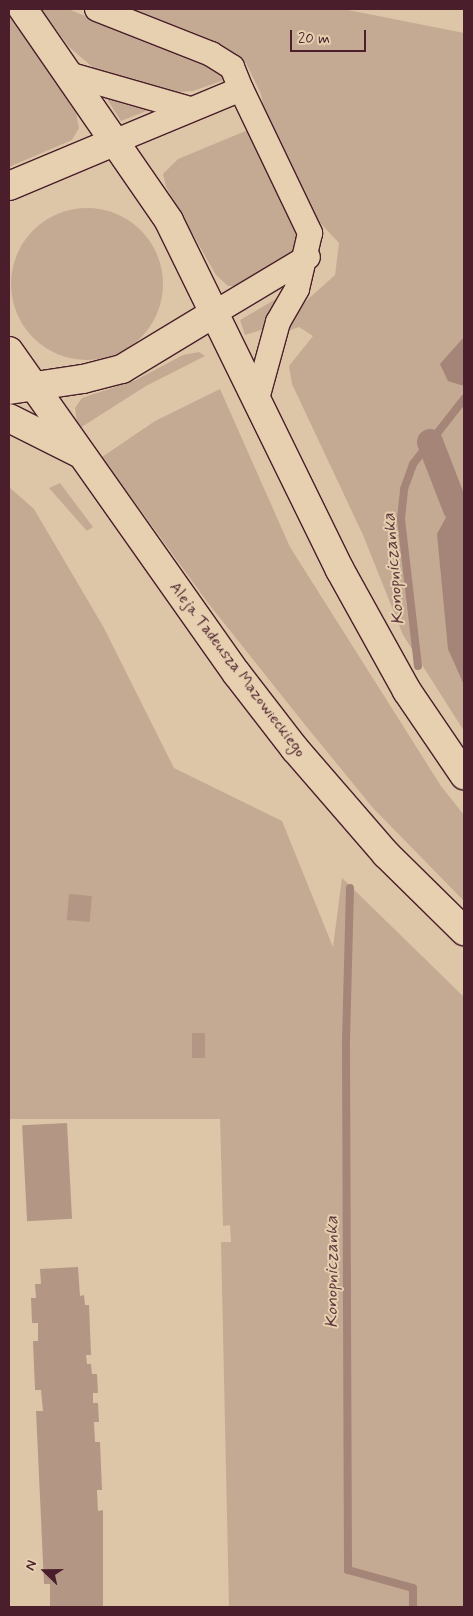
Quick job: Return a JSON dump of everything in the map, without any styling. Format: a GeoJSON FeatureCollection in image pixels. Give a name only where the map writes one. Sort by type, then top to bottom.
{"type":"FeatureCollection","features":[{"type":"Feature","properties":{"kind":"main road"},"geometry":{"type":"LineString","coordinates":[[23,9],[116,141],[169,221],[216,312],[340,570],[394,669],[464,775]]}},
{"type":"Feature","properties":{"kind":"main road"},"geometry":{"type":"LineString","coordinates":[[9,186],[116,141]]}},
{"type":"Feature","properties":{"kind":"main road"},"geometry":{"type":"LineString","coordinates":[[22,388],[98,376],[132,365],[216,312]]}},
{"type":"Feature","properties":{"kind":"main road","name":"Aleja Tadeusza Mazowieckiego"},"geometry":{"type":"LineString","coordinates":[[9,350],[22,388],[82,455],[237,674],[325,787],[464,931]]}},
{"type":"Feature","properties":{"kind":"main road"},"geometry":{"type":"LineString","coordinates":[[9,418],[82,455]]}},
{"type":"Feature","properties":{"kind":"street"},"geometry":{"type":"LineString","coordinates":[[97,9],[211,54],[232,67],[241,90],[310,233],[308,257],[297,289],[274,335],[257,399]]}},
{"type":"Feature","properties":{"kind":"street"},"geometry":{"type":"LineString","coordinates":[[68,74],[190,109]]}},
{"type":"Feature","properties":{"kind":"street"},"geometry":{"type":"LineString","coordinates":[[116,141],[190,109],[241,90]]}},
{"type":"Feature","properties":{"kind":"street"},"geometry":{"type":"LineString","coordinates":[[216,312],[308,257]]}},
{"type":"Feature","properties":{"kind":"shaded area"},"geometry":{"type":"Polygon","coordinates":[[[41,9],[68,9],[221,72],[227,79],[193,91],[163,93],[102,75],[69,47],[41,9]]]}},
{"type":"Feature","properties":{"kind":"shaded area"},"geometry":{"type":"Polygon","coordinates":[[[130,9],[343,9],[464,33],[464,731],[403,635],[363,535],[292,384],[289,366],[313,336],[299,327],[285,332],[295,311],[335,275],[339,243],[307,209],[267,127],[261,94],[246,63],[225,48],[130,9]]]}},
{"type":"Feature","properties":{"kind":"shaded area"},"geometry":{"type":"Polygon","coordinates":[[[9,14],[76,113],[79,128],[72,140],[9,167],[9,14]]]}},
{"type":"Feature","properties":{"kind":"shaded area"},"geometry":{"type":"Polygon","coordinates":[[[105,96],[124,104],[149,110],[121,121],[105,96]]]}},
{"type":"Feature","properties":{"kind":"shaded area"},"geometry":{"type":"Polygon","coordinates":[[[248,130],[296,228],[298,250],[237,286],[228,286],[216,275],[166,187],[163,174],[178,159],[248,130]]]}},
{"type":"Feature","properties":{"kind":"shaded area"},"geometry":{"type":"Polygon","coordinates":[[[87,208],[116,214],[129,221],[140,231],[150,242],[157,255],[163,284],[157,313],[150,326],[140,337],[129,347],[116,354],[87,360],[58,354],[45,347],[34,337],[24,326],[17,313],[11,284],[17,255],[24,242],[34,231],[45,221],[58,214],[87,208]]]}},
{"type":"Feature","properties":{"kind":"shaded area"},"geometry":{"type":"Polygon","coordinates":[[[281,296],[267,328],[245,335],[240,320],[281,296]]]}},
{"type":"Feature","properties":{"kind":"shaded area"},"geometry":{"type":"Polygon","coordinates":[[[464,337],[464,386],[448,381],[440,364],[464,337]]]}},
{"type":"Feature","properties":{"kind":"shaded area"},"geometry":{"type":"Polygon","coordinates":[[[199,352],[205,356],[146,386],[80,428],[77,423],[75,408],[82,398],[136,380],[183,355],[199,352]]]}},
{"type":"Feature","properties":{"kind":"shaded area"},"geometry":{"type":"Polygon","coordinates":[[[220,389],[290,547],[441,786],[464,815],[464,901],[373,808],[306,726],[208,603],[102,457],[155,421],[220,389]]]}},
{"type":"Feature","properties":{"kind":"shaded area"},"geometry":{"type":"Polygon","coordinates":[[[60,483],[93,527],[87,531],[49,488],[60,483]]]}},
{"type":"Feature","properties":{"kind":"shaded area"},"geometry":{"type":"Polygon","coordinates":[[[9,487],[34,509],[104,628],[174,768],[282,821],[333,947],[342,878],[464,997],[464,1607],[229,1607],[221,1242],[231,1242],[230,1225],[223,1226],[220,1119],[9,1119],[9,487]]]}},
{"type":"Feature","properties":{"kind":"shaded area"},"geometry":{"type":"Polygon","coordinates":[[[464,506],[464,685],[448,649],[437,534],[450,510],[464,506]]]}},
{"type":"Feature","properties":{"kind":"building"},"geometry":{"type":"Polygon","coordinates":[[[69,894],[92,896],[90,922],[67,920],[69,894]]]}},
{"type":"Feature","properties":{"kind":"building"},"geometry":{"type":"Polygon","coordinates":[[[192,1033],[205,1033],[205,1058],[192,1058],[192,1033]]]}},
{"type":"Feature","properties":{"kind":"building"},"geometry":{"type":"Polygon","coordinates":[[[67,1123],[72,1219],[27,1221],[22,1125],[67,1123]]]}},
{"type":"Feature","properties":{"kind":"building"},"geometry":{"type":"Polygon","coordinates":[[[78,1267],[80,1296],[84,1295],[85,1305],[89,1305],[91,1355],[86,1355],[87,1364],[91,1364],[92,1374],[97,1374],[98,1393],[93,1393],[93,1403],[98,1403],[99,1422],[94,1422],[95,1442],[100,1442],[102,1490],[97,1490],[98,1511],[103,1510],[103,1607],[50,1607],[50,1584],[44,1584],[36,1411],[43,1411],[41,1390],[35,1390],[33,1341],[38,1341],[38,1323],[32,1323],[31,1298],[36,1298],[35,1284],[41,1284],[40,1269],[78,1267]]]}},
{"type":"Feature","properties":{"kind":"waterway","name":"Konopniczanka"},"geometry":{"type":"LineString","coordinates":[[418,666],[401,519],[404,489],[413,464],[464,399]]}},
{"type":"Feature","properties":{"kind":"waterway"},"geometry":{"type":"LineString","coordinates":[[430,442],[456,509]]}},
{"type":"Feature","properties":{"kind":"waterway","name":"Konopniczanka"},"geometry":{"type":"LineString","coordinates":[[350,888],[346,1046],[348,1570],[413,1588],[413,1607]]}}]}
